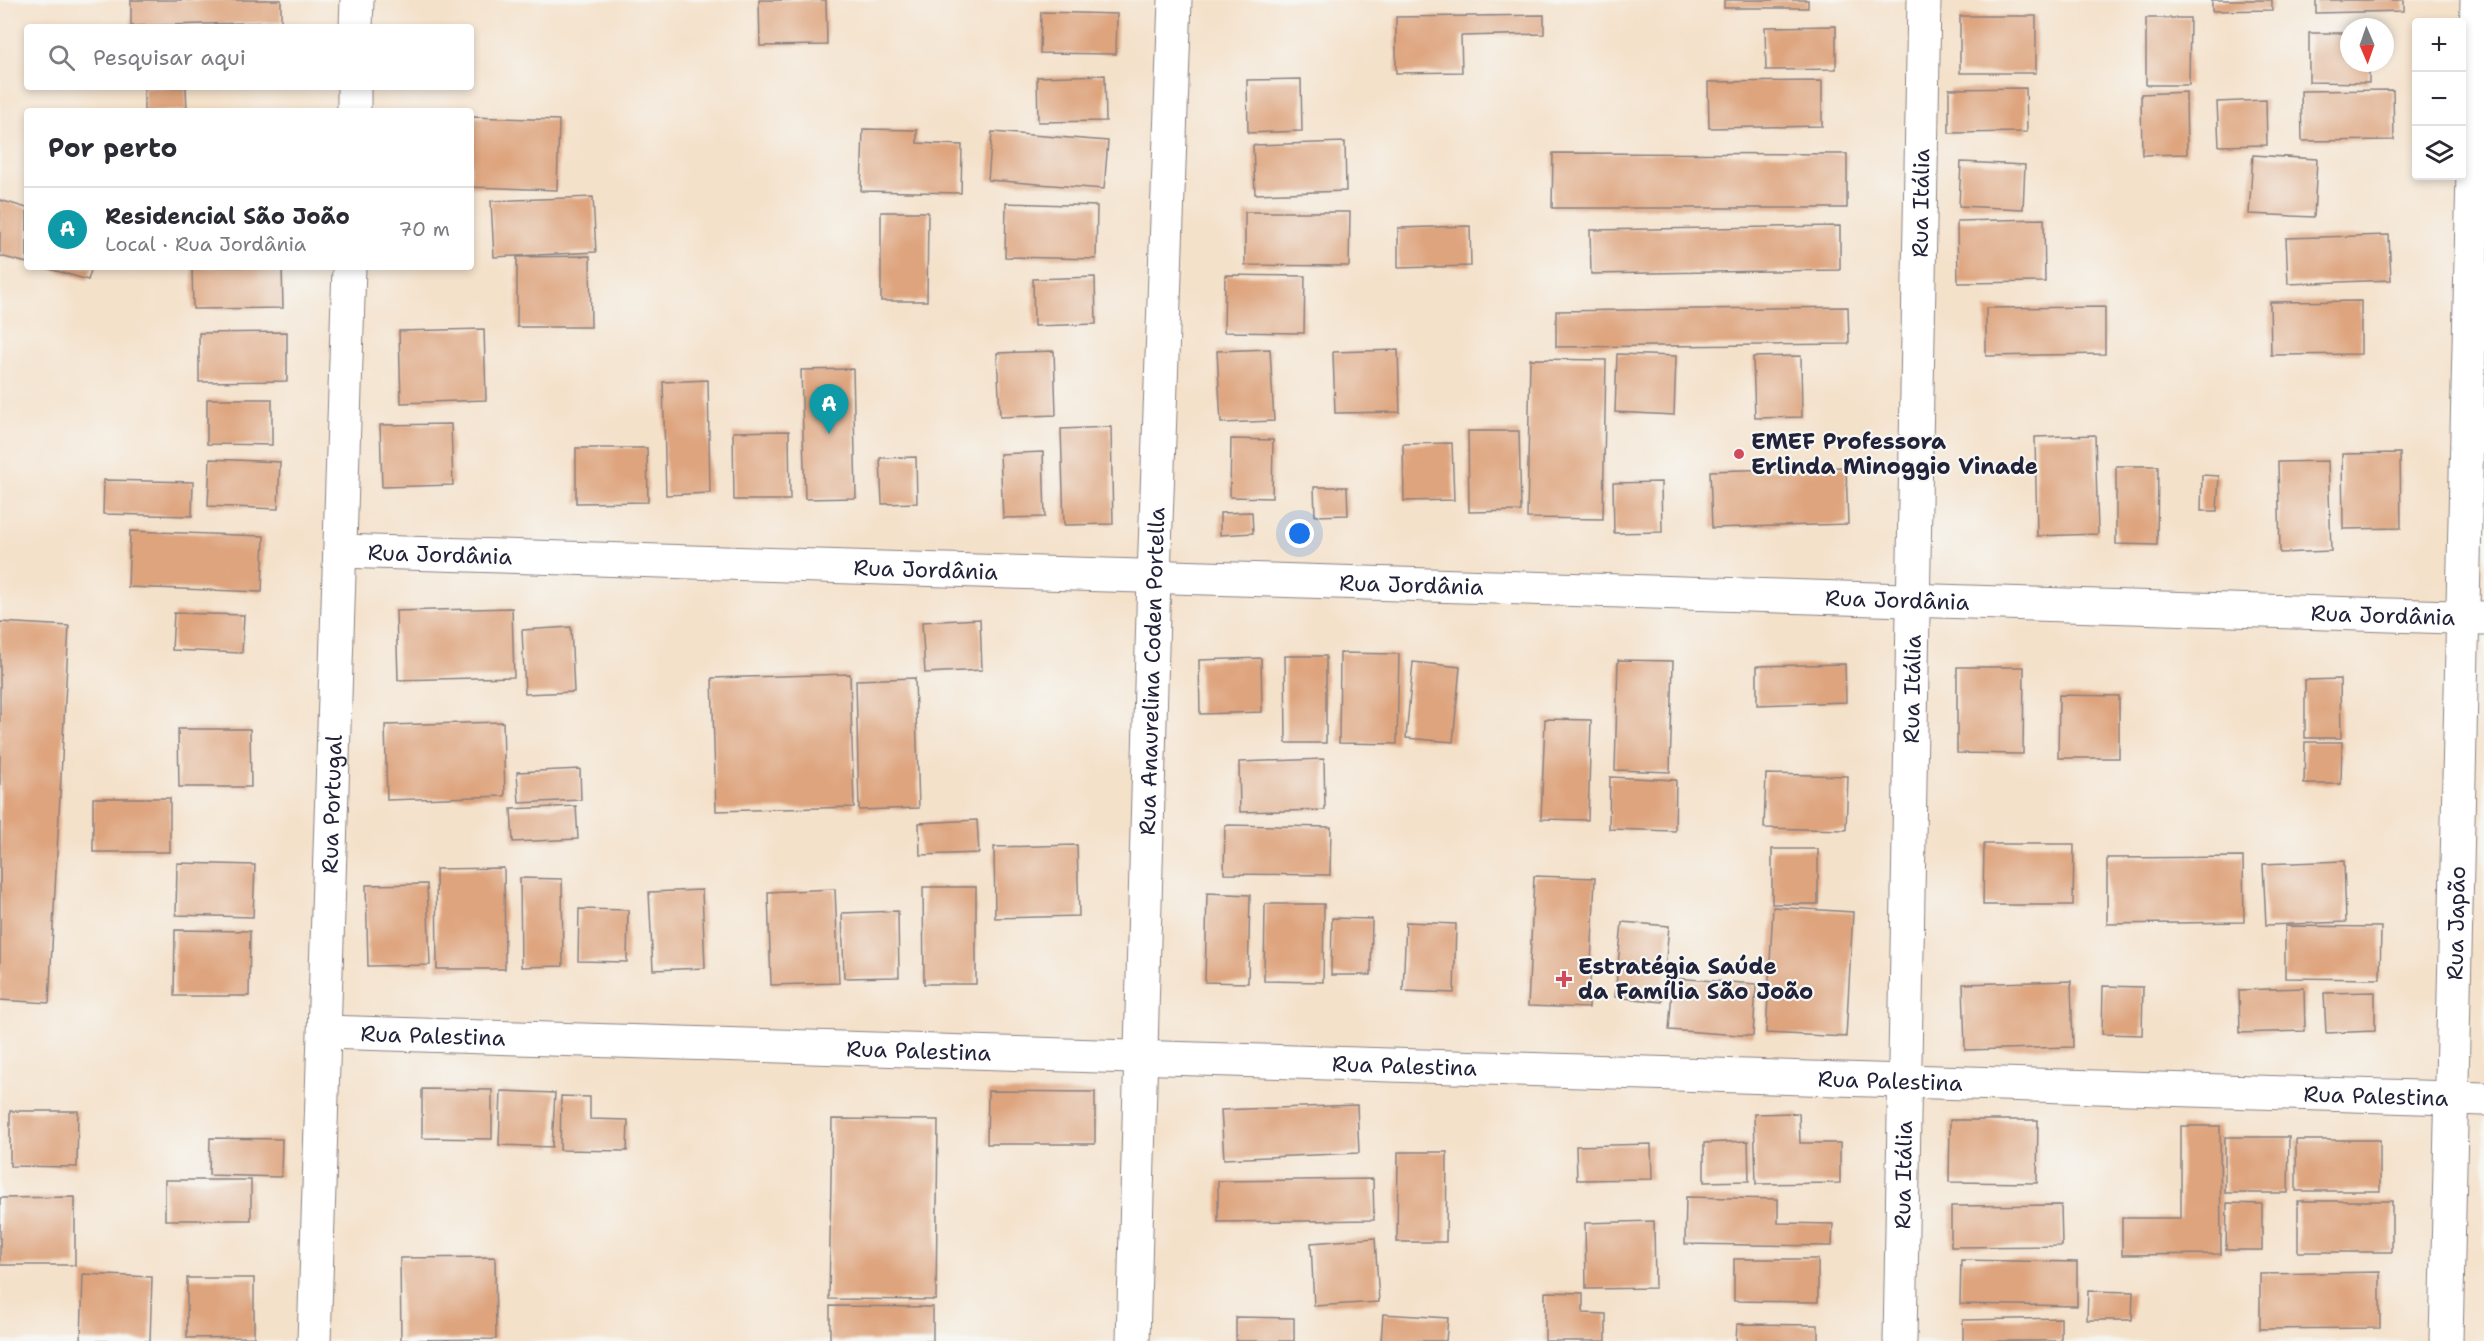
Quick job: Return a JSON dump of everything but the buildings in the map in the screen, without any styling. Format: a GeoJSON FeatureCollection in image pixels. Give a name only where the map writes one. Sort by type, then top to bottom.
{"type":"FeatureCollection","features":[{"type":"Feature","properties":{"kind":"street"},"geometry":{"type":"LineString","coordinates":[[356,24],[357,0]]}},
{"type":"Feature","properties":{"kind":"street","name":"Rua Anaurelina Coden Portella"},"geometry":{"type":"LineString","coordinates":[[1133,1341],[1154,576],[1175,0]]}},
{"type":"Feature","properties":{"kind":"street","name":"Rua Itália"},"geometry":{"type":"LineString","coordinates":[[1900,1341],[1924,0]]}},
{"type":"Feature","properties":{"kind":"street","name":"Rua Japão"},"geometry":{"type":"LineString","coordinates":[[2446,1341],[2469,1099],[2477,0]]}},
{"type":"Feature","properties":{"kind":"street"},"geometry":{"type":"LineString","coordinates":[[354,90],[354,108]]}},
{"type":"Feature","properties":{"kind":"street","name":"Rua Portugal"},"geometry":{"type":"LineString","coordinates":[[314,1341],[349,270]]}},
{"type":"Feature","properties":{"kind":"street","name":"Rua Jordânia"},"geometry":{"type":"LineString","coordinates":[[340,551],[2474,618]]}},
{"type":"Feature","properties":{"kind":"street","name":"Rua Palestina"},"geometry":{"type":"LineString","coordinates":[[325,1032],[2469,1099]]}},
{"type":"Feature","properties":{"kind":"place","name":"Residencial São João"},"geometry":{"type":"Point","coordinates":[829,434]}},
{"type":"Feature","properties":{"kind":"place","name":"EMEF Professora Erlinda Minoggio Vinade"},"geometry":{"type":"Point","coordinates":[1739,454]}},
{"type":"Feature","properties":{"kind":"place","name":"Estratégia Saúde da Família São João"},"geometry":{"type":"Point","coordinates":[1564,979]}}]}
